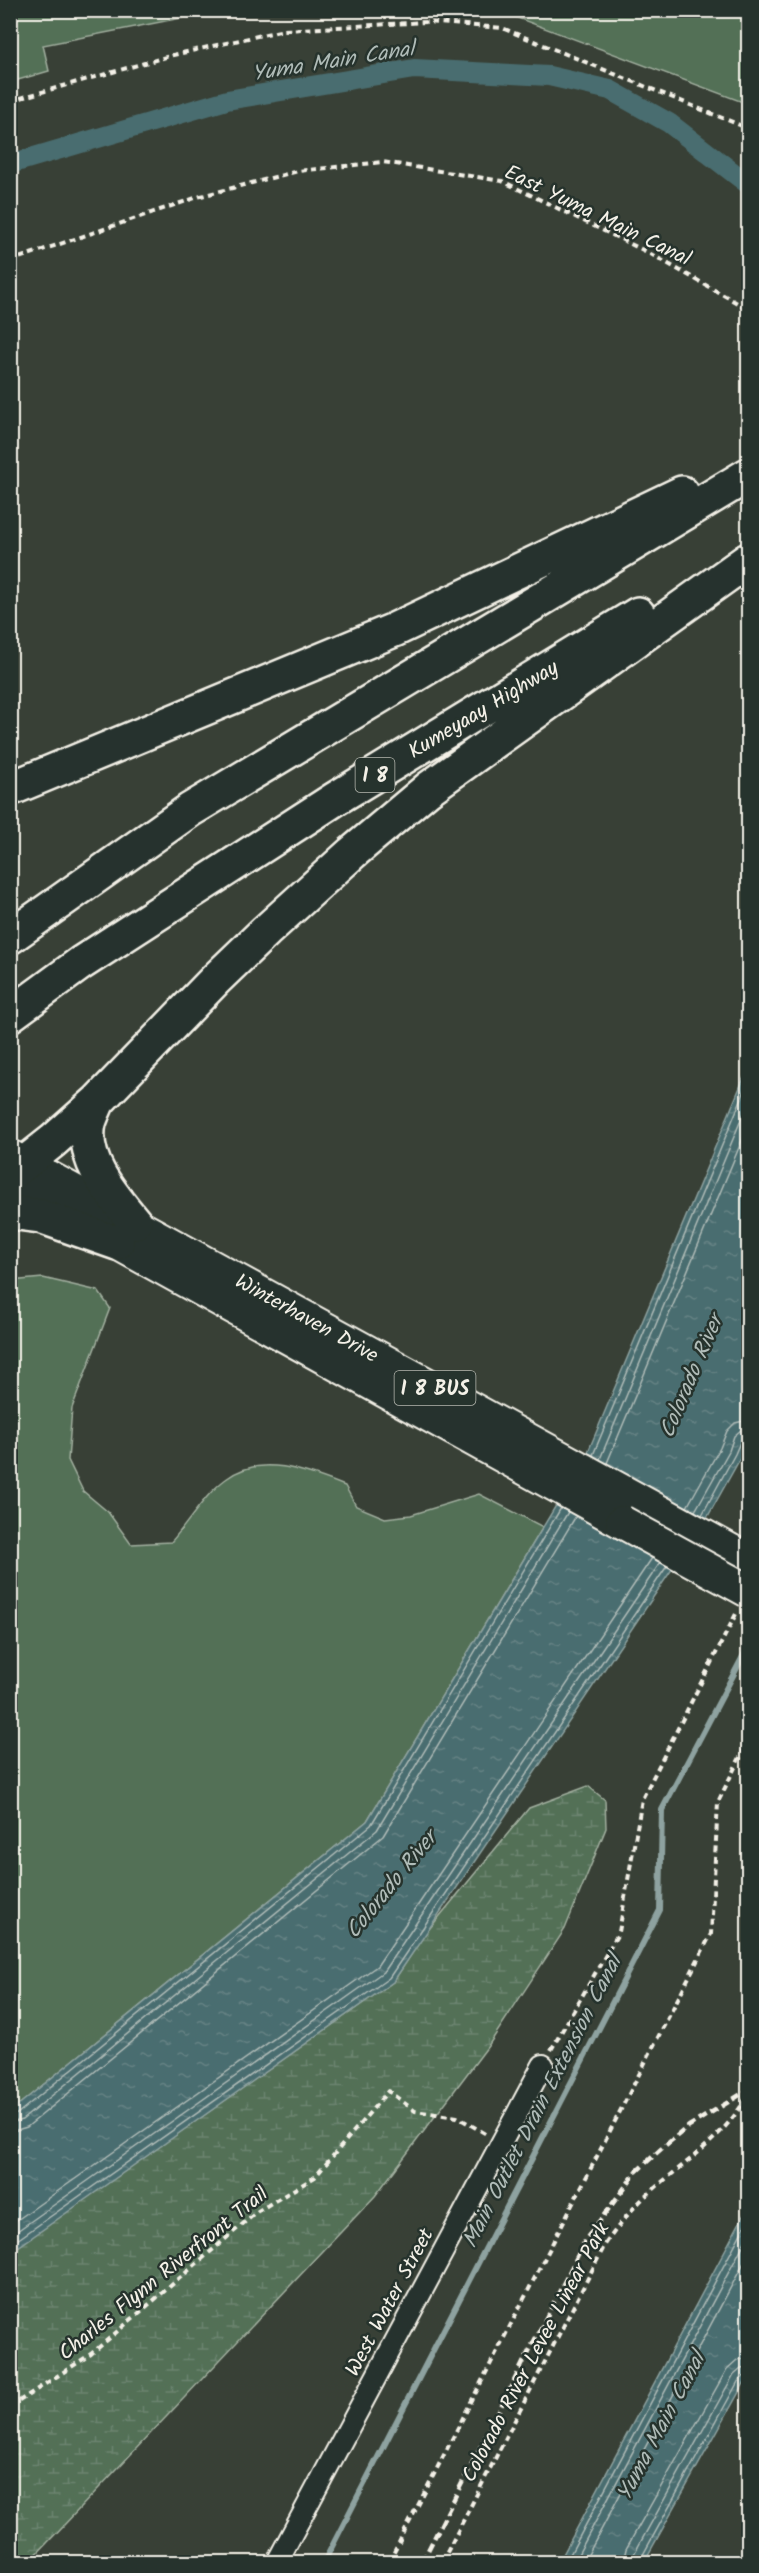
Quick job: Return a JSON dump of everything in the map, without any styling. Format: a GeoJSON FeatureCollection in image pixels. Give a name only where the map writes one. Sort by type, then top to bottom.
{"type":"FeatureCollection","features":[{"type":"Feature","properties":{"kind":"highway"},"geometry":{"type":"LineString","coordinates":[[10,789],[394,630],[748,462]]}},
{"type":"Feature","properties":{"kind":"highway"},"geometry":{"type":"LineString","coordinates":[[10,937],[190,810],[748,474]]}},
{"type":"Feature","properties":{"kind":"highway","name":"Kumeyaay Highway"},"geometry":{"type":"LineString","coordinates":[[10,1015],[81,963],[335,799],[748,547]]}},
{"type":"Feature","properties":{"kind":"highway"},"geometry":{"type":"LineString","coordinates":[[14,1169],[53,1141],[98,1101],[216,979],[352,853],[428,789],[748,560]]}},
{"type":"Feature","properties":{"kind":"highway"},"geometry":{"type":"LineString","coordinates":[[98,1101],[89,1122],[88,1138],[91,1152],[126,1233]]}},
{"type":"Feature","properties":{"kind":"highway"},"geometry":{"type":"LineString","coordinates":[[10,1212],[126,1233]]}},
{"type":"Feature","properties":{"kind":"main road","name":"Winterhaven Drive"},"geometry":{"type":"LineString","coordinates":[[14,1169],[628,1510]]}},
{"type":"Feature","properties":{"kind":"main road","name":"I 8 BUS"},"geometry":{"type":"LineString","coordinates":[[628,1510],[748,1560]]}},
{"type":"Feature","properties":{"kind":"main road","name":"I 8 BUS"},"geometry":{"type":"LineString","coordinates":[[628,1510],[743,1601]]}},
{"type":"Feature","properties":{"kind":"street","name":"West Water Street"},"geometry":{"type":"LineString","coordinates":[[277,2562],[543,2065]]}},
{"type":"Feature","properties":{"kind":"path"},"geometry":{"type":"LineString","coordinates":[[10,101],[173,56],[284,30],[427,22],[502,28],[643,84],[742,126],[748,131]]}},
{"type":"Feature","properties":{"kind":"path","name":"East Yuma Main Canal"},"geometry":{"type":"LineString","coordinates":[[10,261],[201,196],[298,171],[383,162],[502,181],[649,254],[748,309]]}},
{"type":"Feature","properties":{"kind":"path"},"geometry":{"type":"LineString","coordinates":[[543,2065],[619,1932],[642,1799],[743,1601]]}},
{"type":"Feature","properties":{"kind":"path"},"geometry":{"type":"LineString","coordinates":[[389,2562],[711,1934],[718,1802],[748,1742]]}},
{"type":"Feature","properties":{"kind":"path","name":"Charles Flynn Riverfront Trail"},"geometry":{"type":"LineString","coordinates":[[10,2407],[91,2354],[258,2211],[315,2177],[388,2091],[415,2110],[457,2117],[501,2143]]}},
{"type":"Feature","properties":{"kind":"path","name":"Colorado River Levee Linear Park"},"geometry":{"type":"LineString","coordinates":[[442,2562],[606,2243],[635,2207],[702,2150],[727,2125],[748,2094]]}},
{"type":"Feature","properties":{"kind":"green space"},"geometry":{"type":"Polygon","coordinates":[[[11,10],[229,11],[191,16],[43,45],[49,71],[11,82],[11,10]]]}},
{"type":"Feature","properties":{"kind":"green space"},"geometry":{"type":"Polygon","coordinates":[[[499,11],[748,11],[748,104],[499,11]]]}},
{"type":"Feature","properties":{"kind":"green space"},"geometry":{"type":"Polygon","coordinates":[[[43,1278],[98,1291],[110,1308],[72,1408],[68,1460],[83,1491],[108,1512],[131,1544],[171,1542],[218,1485],[240,1471],[270,1466],[285,1467],[316,1475],[345,1486],[356,1506],[385,1518],[411,1515],[479,1494],[543,1527],[367,1821],[11,2111],[10,1281],[43,1278]]]}},
{"type":"Feature","properties":{"kind":"green space"},"geometry":{"type":"Polygon","coordinates":[[[588,1786],[605,1800],[606,1828],[565,1929],[488,2046],[375,2196],[29,2562],[11,2562],[10,2252],[393,1982],[425,1934],[529,1808],[588,1786]]]}},
{"type":"Feature","properties":{"kind":"water","name":"Colorado River"},"geometry":{"type":"Polygon","coordinates":[[[748,1068],[748,1434],[741,1457],[708,1516],[393,1982],[11,2252],[11,2111],[367,1821],[588,1452],[748,1068]]]}},
{"type":"Feature","properties":{"kind":"water"},"geometry":{"type":"Polygon","coordinates":[[[748,2207],[748,2376],[644,2562],[559,2562],[748,2207]]]}},
{"type":"Feature","properties":{"kind":"waterway","name":"Yuma Main Canal"},"geometry":{"type":"LineString","coordinates":[[10,164],[227,100],[414,69],[549,76],[610,90],[669,123],[748,184]]}},
{"type":"Feature","properties":{"kind":"waterway","name":"Main Outlet Drain Extension Canal"},"geometry":{"type":"LineString","coordinates":[[324,2562],[660,1910],[662,1810],[748,1647]]}},
{"type":"Feature","properties":{"kind":"railway"},"geometry":{"type":"LineString","coordinates":[[422,2562],[586,2239],[637,2171],[689,2126],[748,2090]]}}]}
